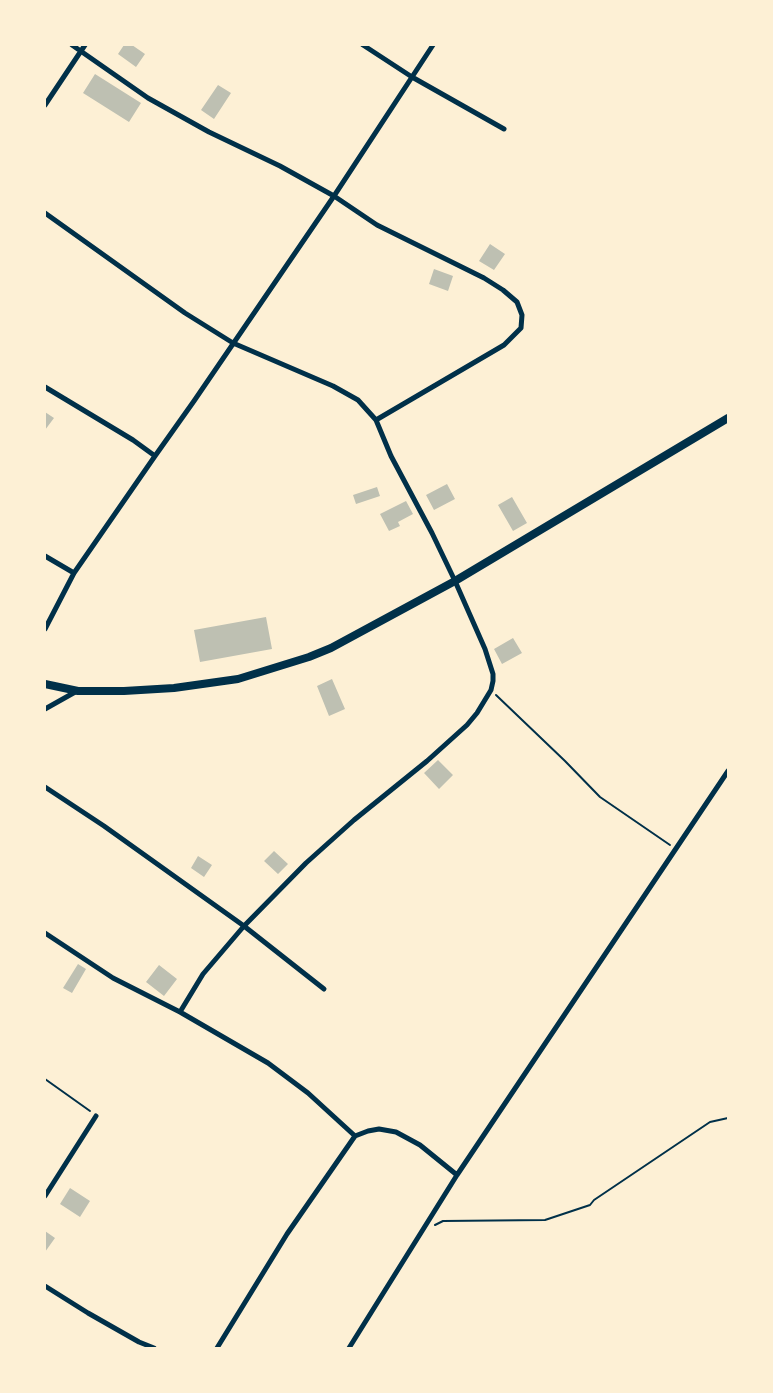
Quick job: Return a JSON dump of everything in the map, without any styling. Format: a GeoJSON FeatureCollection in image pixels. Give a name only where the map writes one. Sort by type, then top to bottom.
{"type":"FeatureCollection","features":[{"type":"Feature","properties":{"kind":"street"},"geometry":{"type":"LineString","coordinates":[[72,45],[148,98],[209,132],[280,166],[334,196],[377,225],[476,274],[503,290],[517,302],[522,315],[521,328],[504,345],[376,420]]}},
{"type":"Feature","properties":{"kind":"street"},"geometry":{"type":"LineString","coordinates":[[45,105],[85,45]]}},
{"type":"Feature","properties":{"kind":"street"},"geometry":{"type":"LineString","coordinates":[[363,45],[412,77],[504,129]]}},
{"type":"Feature","properties":{"kind":"street"},"geometry":{"type":"LineString","coordinates":[[45,629],[74,573],[334,196],[433,45]]}},
{"type":"Feature","properties":{"kind":"street"},"geometry":{"type":"LineString","coordinates":[[45,213],[185,313],[233,343],[332,386],[358,400],[376,420],[390,456],[432,533],[485,649],[493,674],[491,690],[477,713],[466,725],[427,761],[354,820],[306,863],[244,926],[203,974],[180,1012]]}},
{"type":"Feature","properties":{"kind":"street"},"geometry":{"type":"LineString","coordinates":[[45,387],[133,440],[155,456]]}},
{"type":"Feature","properties":{"kind":"street"},"geometry":{"type":"LineString","coordinates":[[45,684],[78,691],[174,688],[238,679],[309,657],[331,648],[455,581],[728,418]]}},
{"type":"Feature","properties":{"kind":"street"},"geometry":{"type":"LineString","coordinates":[[45,556],[74,573]]}},
{"type":"Feature","properties":{"kind":"street"},"geometry":{"type":"LineString","coordinates":[[45,709],[78,691]]}},
{"type":"Feature","properties":{"kind":"street"},"geometry":{"type":"LineString","coordinates":[[349,1348],[457,1175],[728,771]]}},
{"type":"Feature","properties":{"kind":"street"},"geometry":{"type":"LineString","coordinates":[[45,787],[111,831],[244,926],[324,989]]}},
{"type":"Feature","properties":{"kind":"street"},"geometry":{"type":"LineString","coordinates":[[45,933],[113,978],[180,1012],[268,1063],[295,1082],[355,1136]]}},
{"type":"Feature","properties":{"kind":"street"},"geometry":{"type":"LineString","coordinates":[[45,1196],[96,1116]]}},
{"type":"Feature","properties":{"kind":"street"},"geometry":{"type":"LineString","coordinates":[[217,1348],[286,1234],[355,1136],[379,1129],[396,1132],[420,1145],[457,1175]]}},
{"type":"Feature","properties":{"kind":"street"},"geometry":{"type":"LineString","coordinates":[[45,1286],[88,1313],[139,1342],[154,1348]]}},
{"type":"Feature","properties":{"kind":"path"},"geometry":{"type":"LineString","coordinates":[[491,690],[600,797],[676,849]]}},
{"type":"Feature","properties":{"kind":"path"},"geometry":{"type":"LineString","coordinates":[[45,1079],[96,1116]]}},
{"type":"Feature","properties":{"kind":"path"},"geometry":{"type":"LineString","coordinates":[[422,1232],[443,1221],[545,1220],[590,1205],[594,1200],[710,1122],[728,1118]]}},
{"type":"Feature","properties":{"kind":"building"},"geometry":{"type":"Polygon","coordinates":[[[124,45],[132,45],[145,54],[136,67],[118,54],[124,45]]]}},
{"type":"Feature","properties":{"kind":"building"},"geometry":{"type":"Polygon","coordinates":[[[95,74],[141,103],[129,122],[83,93],[95,74]]]}},
{"type":"Feature","properties":{"kind":"building"},"geometry":{"type":"Polygon","coordinates":[[[218,85],[231,93],[214,119],[201,110],[218,85]]]}},
{"type":"Feature","properties":{"kind":"building"},"geometry":{"type":"Polygon","coordinates":[[[490,244],[505,254],[494,270],[479,261],[490,244]]]}},
{"type":"Feature","properties":{"kind":"building"},"geometry":{"type":"Polygon","coordinates":[[[434,269],[453,276],[448,291],[429,284],[434,269]]]}},
{"type":"Feature","properties":{"kind":"building"},"geometry":{"type":"Polygon","coordinates":[[[45,412],[54,418],[45,430],[45,412]]]}},
{"type":"Feature","properties":{"kind":"building"},"geometry":{"type":"Polygon","coordinates":[[[447,484],[455,499],[434,510],[426,495],[447,484]]]}},
{"type":"Feature","properties":{"kind":"building"},"geometry":{"type":"Polygon","coordinates":[[[377,487],[380,496],[356,504],[353,495],[377,487]]]}},
{"type":"Feature","properties":{"kind":"building"},"geometry":{"type":"Polygon","coordinates":[[[512,497],[527,523],[513,531],[498,505],[512,497]]]}},
{"type":"Feature","properties":{"kind":"building"},"geometry":{"type":"Polygon","coordinates":[[[406,501],[413,514],[398,522],[400,526],[389,531],[380,514],[406,501]]]}},
{"type":"Feature","properties":{"kind":"building"},"geometry":{"type":"Polygon","coordinates":[[[266,617],[272,649],[200,662],[194,630],[266,617]]]}},
{"type":"Feature","properties":{"kind":"building"},"geometry":{"type":"Polygon","coordinates":[[[513,638],[522,653],[502,664],[494,649],[513,638]]]}},
{"type":"Feature","properties":{"kind":"building"},"geometry":{"type":"Polygon","coordinates":[[[332,679],[345,709],[329,716],[317,686],[332,679]]]}},
{"type":"Feature","properties":{"kind":"building"},"geometry":{"type":"Polygon","coordinates":[[[438,760],[453,775],[439,789],[424,773],[438,760]]]}},
{"type":"Feature","properties":{"kind":"building"},"geometry":{"type":"Polygon","coordinates":[[[274,851],[288,864],[278,874],[264,861],[274,851]]]}},
{"type":"Feature","properties":{"kind":"building"},"geometry":{"type":"Polygon","coordinates":[[[198,856],[212,865],[204,877],[191,868],[198,856]]]}},
{"type":"Feature","properties":{"kind":"building"},"geometry":{"type":"Polygon","coordinates":[[[78,964],[86,969],[72,993],[63,988],[78,964]]]}},
{"type":"Feature","properties":{"kind":"building"},"geometry":{"type":"Polygon","coordinates":[[[159,965],[177,979],[164,996],[146,982],[159,965]]]}},
{"type":"Feature","properties":{"kind":"building"},"geometry":{"type":"Polygon","coordinates":[[[70,1188],[90,1201],[80,1217],[60,1204],[70,1188]]]}},
{"type":"Feature","properties":{"kind":"building"},"geometry":{"type":"Polygon","coordinates":[[[45,1231],[55,1238],[45,1252],[45,1231]]]}}]}
